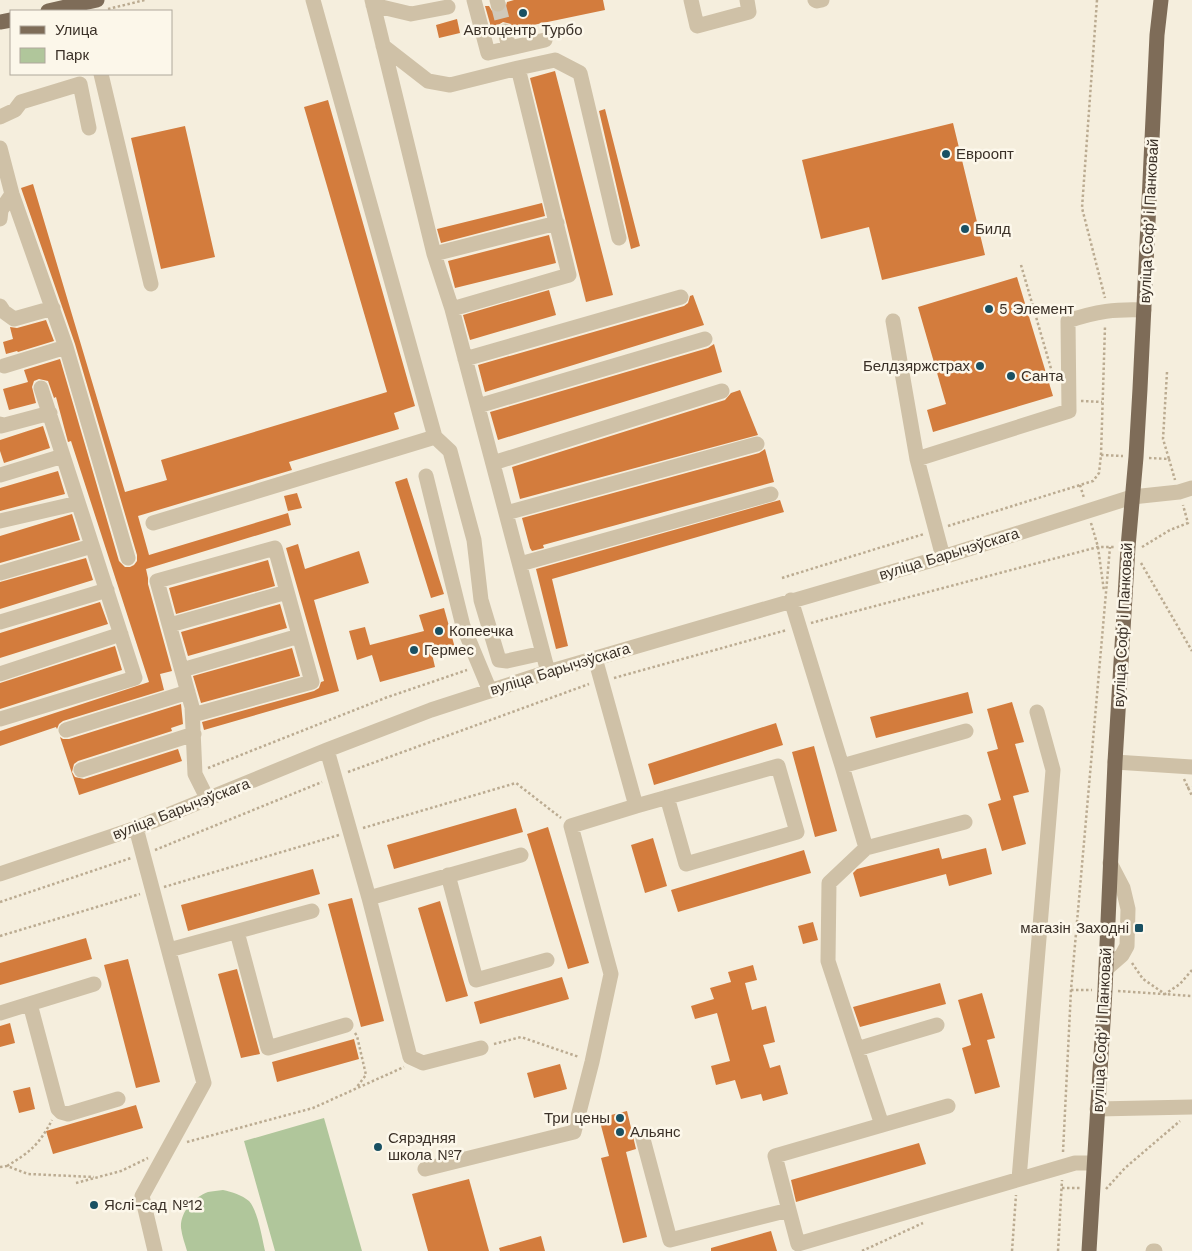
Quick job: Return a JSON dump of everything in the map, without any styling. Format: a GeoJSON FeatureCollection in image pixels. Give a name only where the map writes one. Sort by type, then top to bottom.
{"type":"FeatureCollection","features":[{"type":"Feature","properties":{"kind":"main road","name":"вуліца Софʼі Панковай"},"geometry":{"type":"LineString","coordinates":[[1089,1251],[1105,990],[1115,762],[1128,548],[1136,457],[1157,35],[1161,0]]}},
{"type":"Feature","properties":{"kind":"main road"},"geometry":{"type":"LineString","coordinates":[[57,10],[93,6]]}},
{"type":"Feature","properties":{"kind":"street"},"geometry":{"type":"LineString","coordinates":[[313,0],[435,437],[450,451],[474,540],[481,600],[499,660],[507,661],[543,653]]}},
{"type":"Feature","properties":{"kind":"street"},"geometry":{"type":"LineString","coordinates":[[474,0],[488,53],[545,40]]}},
{"type":"Feature","properties":{"kind":"street"},"geometry":{"type":"LineString","coordinates":[[691,0],[697,26],[749,12],[747,0]]}},
{"type":"Feature","properties":{"kind":"street"},"geometry":{"type":"LineString","coordinates":[[816,0],[822,0]]}},
{"type":"Feature","properties":{"kind":"street"},"geometry":{"type":"LineString","coordinates":[[448,7],[411,14],[373,3],[434,254],[452,309],[548,672]]}},
{"type":"Feature","properties":{"kind":"street"},"geometry":{"type":"LineString","coordinates":[[505,31],[509,48]]}},
{"type":"Feature","properties":{"kind":"street"},"geometry":{"type":"LineString","coordinates":[[383,46],[428,81],[450,85],[555,60],[580,73],[619,238]]}},
{"type":"Feature","properties":{"kind":"street"},"geometry":{"type":"LineString","coordinates":[[452,309],[569,275],[518,68]]}},
{"type":"Feature","properties":{"kind":"street"},"geometry":{"type":"LineString","coordinates":[[101,75],[151,284]]}},
{"type":"Feature","properties":{"kind":"street"},"geometry":{"type":"LineString","coordinates":[[0,116],[14,110],[22,102],[79,79],[89,128]]}},
{"type":"Feature","properties":{"kind":"street"},"geometry":{"type":"LineString","coordinates":[[0,148],[12,194],[66,347],[128,558]]}},
{"type":"Feature","properties":{"kind":"street"},"geometry":{"type":"LineString","coordinates":[[0,219],[1,210],[12,194]]}},
{"type":"Feature","properties":{"kind":"street"},"geometry":{"type":"LineString","coordinates":[[434,254],[557,223]]}},
{"type":"Feature","properties":{"kind":"street"},"geometry":{"type":"LineString","coordinates":[[465,359],[681,297]]}},
{"type":"Feature","properties":{"kind":"street"},"geometry":{"type":"LineString","coordinates":[[0,306],[4,312],[14,319],[53,308]]}},
{"type":"Feature","properties":{"kind":"street"},"geometry":{"type":"LineString","coordinates":[[917,459],[1069,411],[1068,321],[1091,312],[1117,309],[1144,310]]}},
{"type":"Feature","properties":{"kind":"street"},"geometry":{"type":"LineString","coordinates":[[893,321],[917,459],[943,557]]}},
{"type":"Feature","properties":{"kind":"street"},"geometry":{"type":"LineString","coordinates":[[478,406],[706,339]]}},
{"type":"Feature","properties":{"kind":"street"},"geometry":{"type":"LineString","coordinates":[[4,366],[66,347]]}},
{"type":"Feature","properties":{"kind":"street"},"geometry":{"type":"LineString","coordinates":[[0,718],[135,678],[41,388]]}},
{"type":"Feature","properties":{"kind":"street"},"geometry":{"type":"LineString","coordinates":[[493,463],[722,391]]}},
{"type":"Feature","properties":{"kind":"street"},"geometry":{"type":"LineString","coordinates":[[0,424],[1,426],[50,413]]}},
{"type":"Feature","properties":{"kind":"street"},"geometry":{"type":"LineString","coordinates":[[154,523],[435,437]]}},
{"type":"Feature","properties":{"kind":"street"},"geometry":{"type":"LineString","coordinates":[[506,513],[757,444]]}},
{"type":"Feature","properties":{"kind":"street"},"geometry":{"type":"LineString","coordinates":[[0,475],[64,456]]}},
{"type":"Feature","properties":{"kind":"street"},"geometry":{"type":"LineString","coordinates":[[426,476],[463,626],[490,691]]}},
{"type":"Feature","properties":{"kind":"street","name":"вуліца Барычэўскага"},"geometry":{"type":"LineString","coordinates":[[0,874],[136,828],[431,710],[548,672],[943,557],[1132,497],[1179,492],[1192,488]]}},
{"type":"Feature","properties":{"kind":"street"},"geometry":{"type":"LineString","coordinates":[[520,564],[771,494]]}},
{"type":"Feature","properties":{"kind":"street"},"geometry":{"type":"LineString","coordinates":[[0,520],[78,503]]}},
{"type":"Feature","properties":{"kind":"street"},"geometry":{"type":"LineString","coordinates":[[0,573],[92,546]]}},
{"type":"Feature","properties":{"kind":"street"},"geometry":{"type":"LineString","coordinates":[[193,715],[312,682],[275,548],[158,581],[193,715],[195,774],[208,800]]}},
{"type":"Feature","properties":{"kind":"street"},"geometry":{"type":"LineString","coordinates":[[0,622],[106,590]]}},
{"type":"Feature","properties":{"kind":"street"},"geometry":{"type":"LineString","coordinates":[[170,625],[287,592]]}},
{"type":"Feature","properties":{"kind":"street"},"geometry":{"type":"LineString","coordinates":[[791,600],[866,848]]}},
{"type":"Feature","properties":{"kind":"street"},"geometry":{"type":"LineString","coordinates":[[0,674],[121,634]]}},
{"type":"Feature","properties":{"kind":"street"},"geometry":{"type":"LineString","coordinates":[[182,670],[299,636]]}},
{"type":"Feature","properties":{"kind":"street"},"geometry":{"type":"LineString","coordinates":[[596,658],[636,806]]}},
{"type":"Feature","properties":{"kind":"street"},"geometry":{"type":"LineString","coordinates":[[66,730],[188,692]]}},
{"type":"Feature","properties":{"kind":"street"},"geometry":{"type":"LineString","coordinates":[[1018,1184],[1053,770],[1037,712]]}},
{"type":"Feature","properties":{"kind":"street"},"geometry":{"type":"LineString","coordinates":[[842,766],[966,731]]}},
{"type":"Feature","properties":{"kind":"street"},"geometry":{"type":"LineString","coordinates":[[80,770],[194,734]]}},
{"type":"Feature","properties":{"kind":"street"},"geometry":{"type":"LineString","coordinates":[[327,750],[370,898],[410,1057],[417,1062],[423,1063],[481,1048]]}},
{"type":"Feature","properties":{"kind":"street"},"geometry":{"type":"LineString","coordinates":[[1115,762],[1192,768]]}},
{"type":"Feature","properties":{"kind":"street"},"geometry":{"type":"LineString","coordinates":[[425,1169],[574,1132],[592,1062],[611,974],[571,826],[667,797],[778,766],[797,832],[686,864],[667,797]]}},
{"type":"Feature","properties":{"kind":"street"},"geometry":{"type":"LineString","coordinates":[[882,1125],[828,961],[829,883],[866,848],[965,822]]}},
{"type":"Feature","properties":{"kind":"street"},"geometry":{"type":"LineString","coordinates":[[136,828],[204,1084],[142,1196],[155,1251]]}},
{"type":"Feature","properties":{"kind":"street"},"geometry":{"type":"LineString","coordinates":[[370,898],[520,854]]}},
{"type":"Feature","properties":{"kind":"street"},"geometry":{"type":"LineString","coordinates":[[1106,969],[1122,955],[1127,946],[1128,909],[1122,888],[1110,863]]}},
{"type":"Feature","properties":{"kind":"street"},"geometry":{"type":"LineString","coordinates":[[448,875],[476,980],[547,960]]}},
{"type":"Feature","properties":{"kind":"street"},"geometry":{"type":"LineString","coordinates":[[169,950],[312,911]]}},
{"type":"Feature","properties":{"kind":"street"},"geometry":{"type":"LineString","coordinates":[[236,932],[268,1048],[346,1025]]}},
{"type":"Feature","properties":{"kind":"street"},"geometry":{"type":"LineString","coordinates":[[0,1013],[94,984]]}},
{"type":"Feature","properties":{"kind":"street"},"geometry":{"type":"LineString","coordinates":[[30,1004],[58,1109],[68,1114],[118,1099]]}},
{"type":"Feature","properties":{"kind":"street"},"geometry":{"type":"LineString","coordinates":[[857,1049],[937,1025]]}},
{"type":"Feature","properties":{"kind":"street"},"geometry":{"type":"LineString","coordinates":[[948,1106],[775,1156],[798,1244],[1018,1184],[1075,1163],[1094,1163]]}},
{"type":"Feature","properties":{"kind":"street"},"geometry":{"type":"LineString","coordinates":[[1097,1109],[1189,1111]]}},
{"type":"Feature","properties":{"kind":"street"},"geometry":{"type":"LineString","coordinates":[[643,1139],[670,1240],[789,1210]]}},
{"type":"Feature","properties":{"kind":"path"},"geometry":{"type":"LineString","coordinates":[[93,6],[145,0]]}},
{"type":"Feature","properties":{"kind":"path"},"geometry":{"type":"LineString","coordinates":[[782,578],[1093,481],[1099,473],[1106,310],[1082,208],[1097,0]]}},
{"type":"Feature","properties":{"kind":"path"},"geometry":{"type":"LineString","coordinates":[[1021,265],[1054,382]]}},
{"type":"Feature","properties":{"kind":"path"},"geometry":{"type":"LineString","coordinates":[[1036,338],[1042,336]]}},
{"type":"Feature","properties":{"kind":"path"},"geometry":{"type":"LineString","coordinates":[[1167,372],[1163,439],[1169,460]]}},
{"type":"Feature","properties":{"kind":"path"},"geometry":{"type":"LineString","coordinates":[[1070,400],[1102,402]]}},
{"type":"Feature","properties":{"kind":"path"},"geometry":{"type":"LineString","coordinates":[[0,902],[143,854],[335,777],[601,681],[1098,547],[1105,596]]}},
{"type":"Feature","properties":{"kind":"path"},"geometry":{"type":"LineString","coordinates":[[1058,1251],[1071,990],[1110,547]]}},
{"type":"Feature","properties":{"kind":"path"},"geometry":{"type":"LineString","coordinates":[[1138,558],[1192,651]]}},
{"type":"Feature","properties":{"kind":"path"},"geometry":{"type":"LineString","coordinates":[[195,774],[385,698],[480,666]]}},
{"type":"Feature","properties":{"kind":"path"},"geometry":{"type":"LineString","coordinates":[[0,936],[516,783],[571,826]]}},
{"type":"Feature","properties":{"kind":"path"},"geometry":{"type":"LineString","coordinates":[[1187,788],[1192,787]]}},
{"type":"Feature","properties":{"kind":"path"},"geometry":{"type":"LineString","coordinates":[[1130,959],[1143,979],[1165,994]]}},
{"type":"Feature","properties":{"kind":"path"},"geometry":{"type":"LineString","coordinates":[[1165,994],[1180,984],[1192,970]]}},
{"type":"Feature","properties":{"kind":"path"},"geometry":{"type":"LineString","coordinates":[[1071,990],[1105,990],[1192,996]]}},
{"type":"Feature","properties":{"kind":"path"},"geometry":{"type":"LineString","coordinates":[[346,1025],[357,1036],[366,1075],[355,1089]]}},
{"type":"Feature","properties":{"kind":"path"},"geometry":{"type":"LineString","coordinates":[[481,1048],[521,1037],[592,1062]]}},
{"type":"Feature","properties":{"kind":"path"},"geometry":{"type":"LineString","coordinates":[[76,1183],[121,1171],[169,1148],[313,1108],[417,1062]]}},
{"type":"Feature","properties":{"kind":"path"},"geometry":{"type":"LineString","coordinates":[[0,1167],[7,1166],[25,1155],[41,1140],[58,1109]]}},
{"type":"Feature","properties":{"kind":"path"},"geometry":{"type":"LineString","coordinates":[[1062,1188],[1106,1189],[1125,1168],[1151,1147],[1189,1111]]}},
{"type":"Feature","properties":{"kind":"path"},"geometry":{"type":"LineString","coordinates":[[7,1166],[28,1174],[98,1177]]}},
{"type":"Feature","properties":{"kind":"path"},"geometry":{"type":"LineString","coordinates":[[1012,1251],[1018,1184]]}},
{"type":"Feature","properties":{"kind":"green space"},"geometry":{"type":"Polygon","coordinates":[[[324,1118],[362,1251],[275,1251],[244,1141],[324,1118]]]}},
{"type":"Feature","properties":{"kind":"green space"},"geometry":{"type":"Polygon","coordinates":[[[223,1190],[243,1197],[252,1205],[265,1251],[187,1251],[181,1228],[185,1211],[193,1201],[203,1194],[223,1190]]]}},
{"type":"Feature","properties":{"kind":"building"},"geometry":{"type":"Polygon","coordinates":[[[514,0],[603,0],[605,10],[514,29],[511,24],[503,22],[498,25],[496,33],[493,34],[485,6],[489,6],[492,11],[500,13],[505,10],[507,2],[514,0]]]}},
{"type":"Feature","properties":{"kind":"building"},"geometry":{"type":"Polygon","coordinates":[[[457,19],[460,33],[439,38],[436,25],[457,19]]]}},
{"type":"Feature","properties":{"kind":"building"},"geometry":{"type":"Polygon","coordinates":[[[555,71],[613,295],[586,302],[530,78],[555,71]]]}},
{"type":"Feature","properties":{"kind":"building"},"geometry":{"type":"Polygon","coordinates":[[[328,100],[415,406],[394,413],[399,429],[289,462],[292,470],[138,516],[149,555],[288,513],[291,525],[146,569],[148,584],[172,671],[160,674],[164,690],[63,721],[57,729],[56,727],[0,746],[0,731],[149,682],[71,441],[68,442],[56,397],[54,398],[48,381],[39,379],[34,381],[32,387],[36,403],[9,410],[3,389],[28,382],[24,370],[60,359],[119,561],[125,567],[134,565],[137,561],[137,555],[75,344],[21,188],[33,184],[125,492],[167,480],[161,460],[387,392],[304,107],[328,100]]]}},
{"type":"Feature","properties":{"kind":"building"},"geometry":{"type":"Polygon","coordinates":[[[605,109],[640,246],[631,249],[599,111],[605,109]]]}},
{"type":"Feature","properties":{"kind":"building"},"geometry":{"type":"Polygon","coordinates":[[[953,123],[985,255],[882,280],[869,227],[821,239],[802,160],[953,123]]]}},
{"type":"Feature","properties":{"kind":"building"},"geometry":{"type":"Polygon","coordinates":[[[185,126],[215,257],[161,269],[131,138],[185,126]]]}},
{"type":"Feature","properties":{"kind":"building"},"geometry":{"type":"Polygon","coordinates":[[[542,203],[545,216],[441,243],[437,229],[542,203]]]}},
{"type":"Feature","properties":{"kind":"building"},"geometry":{"type":"Polygon","coordinates":[[[549,235],[556,263],[455,288],[448,261],[549,235]]]}},
{"type":"Feature","properties":{"kind":"building"},"geometry":{"type":"Polygon","coordinates":[[[1017,277],[1053,396],[933,432],[927,410],[946,404],[918,307],[1017,277]]]}},
{"type":"Feature","properties":{"kind":"building"},"geometry":{"type":"Polygon","coordinates":[[[549,290],[556,315],[470,340],[463,315],[549,290]]]}},
{"type":"Feature","properties":{"kind":"building"},"geometry":{"type":"Polygon","coordinates":[[[693,295],[704,325],[485,392],[478,365],[684,306],[688,303],[690,296],[693,295]]]}},
{"type":"Feature","properties":{"kind":"building"},"geometry":{"type":"Polygon","coordinates":[[[46,320],[54,341],[6,354],[3,342],[13,339],[10,327],[17,328],[46,320]]]}},
{"type":"Feature","properties":{"kind":"building"},"geometry":{"type":"Polygon","coordinates":[[[714,344],[722,372],[498,440],[490,412],[708,348],[714,344]]]}},
{"type":"Feature","properties":{"kind":"building"},"geometry":{"type":"Polygon","coordinates":[[[740,390],[758,435],[520,499],[512,467],[725,400],[731,393],[740,390]]]}},
{"type":"Feature","properties":{"kind":"building"},"geometry":{"type":"Polygon","coordinates":[[[43,426],[50,448],[4,463],[0,451],[0,440],[43,426]]]}},
{"type":"Feature","properties":{"kind":"building"},"geometry":{"type":"Polygon","coordinates":[[[765,449],[774,482],[543,545],[544,548],[532,551],[530,548],[522,518],[759,453],[765,449]]]}},
{"type":"Feature","properties":{"kind":"building"},"geometry":{"type":"Polygon","coordinates":[[[58,471],[65,494],[0,511],[0,488],[58,471]]]}},
{"type":"Feature","properties":{"kind":"building"},"geometry":{"type":"Polygon","coordinates":[[[407,478],[444,594],[431,598],[395,482],[407,478]]]}},
{"type":"Feature","properties":{"kind":"building"},"geometry":{"type":"Polygon","coordinates":[[[297,493],[302,508],[288,511],[284,496],[297,493]]]}},
{"type":"Feature","properties":{"kind":"building"},"geometry":{"type":"Polygon","coordinates":[[[780,500],[784,512],[552,579],[568,646],[556,649],[536,569],[780,500]]]}},
{"type":"Feature","properties":{"kind":"building"},"geometry":{"type":"Polygon","coordinates":[[[72,514],[80,540],[0,563],[0,536],[72,514]]]}},
{"type":"Feature","properties":{"kind":"building"},"geometry":{"type":"Polygon","coordinates":[[[298,544],[305,569],[359,551],[369,583],[314,600],[339,691],[204,730],[202,722],[314,691],[324,681],[286,548],[298,544]]]}},
{"type":"Feature","properties":{"kind":"building"},"geometry":{"type":"Polygon","coordinates":[[[86,558],[93,580],[0,609],[0,582],[86,558]]]}},
{"type":"Feature","properties":{"kind":"building"},"geometry":{"type":"Polygon","coordinates":[[[268,560],[275,586],[176,614],[169,588],[268,560]]]}},
{"type":"Feature","properties":{"kind":"building"},"geometry":{"type":"Polygon","coordinates":[[[100,602],[108,624],[0,658],[0,633],[100,602]]]}},
{"type":"Feature","properties":{"kind":"building"},"geometry":{"type":"Polygon","coordinates":[[[280,604],[287,628],[188,656],[181,632],[280,604]]]}},
{"type":"Feature","properties":{"kind":"building"},"geometry":{"type":"Polygon","coordinates":[[[444,608],[455,648],[432,654],[435,667],[380,682],[372,655],[357,660],[349,631],[365,627],[370,645],[424,631],[419,615],[444,608]]]}},
{"type":"Feature","properties":{"kind":"building"},"geometry":{"type":"Polygon","coordinates":[[[115,646],[122,670],[0,709],[0,683],[115,646]]]}},
{"type":"Feature","properties":{"kind":"building"},"geometry":{"type":"Polygon","coordinates":[[[292,648],[300,676],[201,703],[193,676],[292,648]]]}},
{"type":"Feature","properties":{"kind":"building"},"geometry":{"type":"Polygon","coordinates":[[[968,692],[973,713],[876,738],[870,717],[968,692]]]}},
{"type":"Feature","properties":{"kind":"building"},"geometry":{"type":"Polygon","coordinates":[[[1012,702],[1024,742],[1015,744],[1029,792],[1013,796],[1026,844],[1002,851],[988,804],[1001,800],[987,752],[998,749],[987,709],[1012,702]]]}},
{"type":"Feature","properties":{"kind":"building"},"geometry":{"type":"Polygon","coordinates":[[[181,704],[183,724],[171,728],[172,731],[78,761],[74,764],[72,772],[75,777],[84,779],[178,749],[182,761],[79,795],[60,737],[69,739],[181,704]]]}},
{"type":"Feature","properties":{"kind":"building"},"geometry":{"type":"Polygon","coordinates":[[[776,723],[783,745],[654,785],[648,764],[776,723]]]}},
{"type":"Feature","properties":{"kind":"building"},"geometry":{"type":"Polygon","coordinates":[[[814,746],[837,831],[815,837],[792,752],[814,746]]]}},
{"type":"Feature","properties":{"kind":"building"},"geometry":{"type":"Polygon","coordinates":[[[516,808],[523,832],[394,869],[387,845],[516,808]]]}},
{"type":"Feature","properties":{"kind":"building"},"geometry":{"type":"Polygon","coordinates":[[[548,827],[589,963],[568,969],[527,834],[548,827]]]}},
{"type":"Feature","properties":{"kind":"building"},"geometry":{"type":"Polygon","coordinates":[[[653,838],[667,886],[645,893],[631,845],[653,838]]]}},
{"type":"Feature","properties":{"kind":"building"},"geometry":{"type":"Polygon","coordinates":[[[939,848],[942,859],[986,848],[992,874],[949,886],[946,874],[860,897],[853,873],[857,869],[939,848]]]}},
{"type":"Feature","properties":{"kind":"building"},"geometry":{"type":"Polygon","coordinates":[[[804,850],[811,873],[678,912],[671,890],[804,850]]]}},
{"type":"Feature","properties":{"kind":"building"},"geometry":{"type":"Polygon","coordinates":[[[313,869],[320,894],[188,931],[181,905],[313,869]]]}},
{"type":"Feature","properties":{"kind":"building"},"geometry":{"type":"Polygon","coordinates":[[[352,898],[384,1021],[361,1027],[328,904],[352,898]]]}},
{"type":"Feature","properties":{"kind":"building"},"geometry":{"type":"Polygon","coordinates":[[[440,901],[468,996],[446,1002],[418,908],[440,901]]]}},
{"type":"Feature","properties":{"kind":"building"},"geometry":{"type":"Polygon","coordinates":[[[813,922],[818,940],[803,944],[798,926],[813,922]]]}},
{"type":"Feature","properties":{"kind":"building"},"geometry":{"type":"Polygon","coordinates":[[[86,938],[92,959],[0,985],[0,963],[86,938]]]}},
{"type":"Feature","properties":{"kind":"building"},"geometry":{"type":"Polygon","coordinates":[[[128,959],[160,1082],[136,1088],[104,965],[128,959]]]}},
{"type":"Feature","properties":{"kind":"building"},"geometry":{"type":"Polygon","coordinates":[[[753,965],[757,980],[745,983],[752,1010],[766,1006],[775,1042],[763,1045],[770,1068],[780,1065],[788,1094],[763,1101],[761,1094],[741,1099],[735,1080],[716,1085],[711,1066],[730,1061],[717,1013],[695,1019],[691,1006],[714,999],[710,988],[731,982],[728,972],[753,965]]]}},
{"type":"Feature","properties":{"kind":"building"},"geometry":{"type":"Polygon","coordinates":[[[237,969],[260,1054],[241,1058],[218,974],[237,969]]]}},
{"type":"Feature","properties":{"kind":"building"},"geometry":{"type":"Polygon","coordinates":[[[562,977],[569,999],[480,1024],[474,1002],[562,977]]]}},
{"type":"Feature","properties":{"kind":"building"},"geometry":{"type":"Polygon","coordinates":[[[940,983],[946,1004],[860,1027],[853,1007],[940,983]]]}},
{"type":"Feature","properties":{"kind":"building"},"geometry":{"type":"Polygon","coordinates":[[[982,993],[995,1038],[987,1040],[1000,1087],[975,1094],[962,1048],[971,1045],[958,1000],[982,993]]]}},
{"type":"Feature","properties":{"kind":"building"},"geometry":{"type":"Polygon","coordinates":[[[10,1023],[15,1043],[0,1047],[0,1026],[10,1023]]]}},
{"type":"Feature","properties":{"kind":"building"},"geometry":{"type":"Polygon","coordinates":[[[354,1039],[359,1059],[277,1082],[272,1062],[354,1039]]]}},
{"type":"Feature","properties":{"kind":"building"},"geometry":{"type":"Polygon","coordinates":[[[560,1064],[567,1089],[534,1098],[527,1073],[560,1064]]]}},
{"type":"Feature","properties":{"kind":"building"},"geometry":{"type":"Polygon","coordinates":[[[30,1087],[35,1109],[19,1113],[13,1091],[30,1087]]]}},
{"type":"Feature","properties":{"kind":"building"},"geometry":{"type":"Polygon","coordinates":[[[136,1105],[143,1128],[53,1154],[46,1131],[136,1105]]]}},
{"type":"Feature","properties":{"kind":"building"},"geometry":{"type":"Polygon","coordinates":[[[627,1111],[636,1149],[626,1152],[647,1237],[623,1243],[601,1158],[609,1156],[599,1118],[627,1111]]]}},
{"type":"Feature","properties":{"kind":"building"},"geometry":{"type":"Polygon","coordinates":[[[919,1143],[926,1164],[796,1202],[791,1180],[919,1143]]]}},
{"type":"Feature","properties":{"kind":"building"},"geometry":{"type":"Polygon","coordinates":[[[469,1179],[489,1251],[428,1251],[412,1194],[469,1179]]]}},
{"type":"Feature","properties":{"kind":"building"},"geometry":{"type":"Polygon","coordinates":[[[771,1231],[777,1251],[711,1251],[711,1248],[771,1231]]]}},
{"type":"Feature","properties":{"kind":"building"},"geometry":{"type":"Polygon","coordinates":[[[541,1236],[545,1251],[500,1251],[499,1248],[541,1236]]]}},
{"type":"Feature","properties":{"kind":"tunnel"},"geometry":{"type":"LineString","coordinates":[[498,4],[505,31]]}},
{"type":"Feature","properties":{"kind":"place","name":"Автоцентр Турбо"},"geometry":{"type":"Point","coordinates":[523,13]}},
{"type":"Feature","properties":{"kind":"place","name":"Евроопт"},"geometry":{"type":"Point","coordinates":[946,154]}},
{"type":"Feature","properties":{"kind":"place","name":"Билд"},"geometry":{"type":"Point","coordinates":[965,229]}},
{"type":"Feature","properties":{"kind":"place","name":"5 Элемент"},"geometry":{"type":"Point","coordinates":[989,309]}},
{"type":"Feature","properties":{"kind":"place","name":"Белдзяржстрах"},"geometry":{"type":"Point","coordinates":[980,366]}},
{"type":"Feature","properties":{"kind":"place","name":"Санта"},"geometry":{"type":"Point","coordinates":[1011,376]}},
{"type":"Feature","properties":{"kind":"place","name":"Копеечка"},"geometry":{"type":"Point","coordinates":[439,631]}},
{"type":"Feature","properties":{"kind":"place","name":"Гермес"},"geometry":{"type":"Point","coordinates":[414,650]}},
{"type":"Feature","properties":{"kind":"place","name":"магазін Заходні"},"geometry":{"type":"Point","coordinates":[1139,928]}},
{"type":"Feature","properties":{"kind":"place","name":"Три цены"},"geometry":{"type":"Point","coordinates":[620,1118]}},
{"type":"Feature","properties":{"kind":"place","name":"Альянс"},"geometry":{"type":"Point","coordinates":[620,1132]}},
{"type":"Feature","properties":{"kind":"place","name":"Сярэдняя школа №7"},"geometry":{"type":"Point","coordinates":[378,1147]}},
{"type":"Feature","properties":{"kind":"place","name":"Яслі-сад №12"},"geometry":{"type":"Point","coordinates":[94,1205]}}]}
